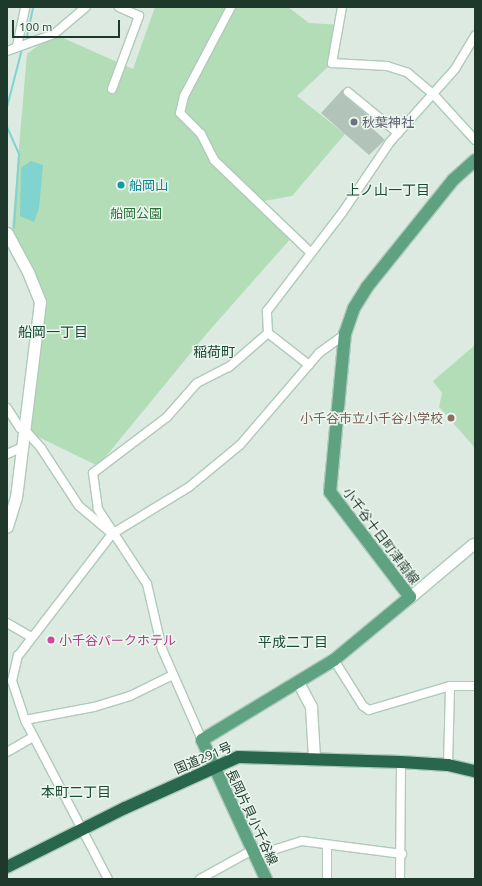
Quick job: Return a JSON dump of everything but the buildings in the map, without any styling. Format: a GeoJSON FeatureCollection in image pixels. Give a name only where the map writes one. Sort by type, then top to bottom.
{"type":"FeatureCollection","features":[{"type":"Feature","properties":{"kind":"highway","name":"国道291号"},"geometry":{"type":"LineString","coordinates":[[7,867],[82,828],[212,767],[248,756],[448,765],[475,771]]}},
{"type":"Feature","properties":{"kind":"main road","name":"小千谷十日町津南線"},"geometry":{"type":"LineString","coordinates":[[202,740],[299,684],[334,660],[410,597],[330,492],[345,334],[354,308],[367,287],[453,180],[475,160]]}},
{"type":"Feature","properties":{"kind":"main road"},"geometry":{"type":"LineString","coordinates":[[202,740],[212,767]]}},
{"type":"Feature","properties":{"kind":"main road","name":"長岡片貝小千谷線"},"geometry":{"type":"LineString","coordinates":[[212,767],[266,879]]}},
{"type":"Feature","properties":{"kind":"street"},"geometry":{"type":"LineString","coordinates":[[19,46],[25,7]]}},
{"type":"Feature","properties":{"kind":"street"},"geometry":{"type":"LineString","coordinates":[[7,51],[54,34],[86,7]]}},
{"type":"Feature","properties":{"kind":"street"},"geometry":{"type":"LineString","coordinates":[[112,89],[139,16],[119,7]]}},
{"type":"Feature","properties":{"kind":"street"},"geometry":{"type":"LineString","coordinates":[[231,7],[184,96],[180,113],[201,134],[214,160],[310,253]]}},
{"type":"Feature","properties":{"kind":"street"},"geometry":{"type":"LineString","coordinates":[[342,7],[332,63],[387,66],[418,79],[475,140]]}},
{"type":"Feature","properties":{"kind":"street"},"geometry":{"type":"LineString","coordinates":[[268,334],[267,311],[398,132],[455,69],[475,36]]}},
{"type":"Feature","properties":{"kind":"street"},"geometry":{"type":"LineString","coordinates":[[348,92],[398,132]]}},
{"type":"Feature","properties":{"kind":"street"},"geometry":{"type":"LineString","coordinates":[[7,233],[28,272],[40,302],[16,497],[7,527]]}},
{"type":"Feature","properties":{"kind":"street"},"geometry":{"type":"LineString","coordinates":[[268,334],[309,365]]}},
{"type":"Feature","properties":{"kind":"street"},"geometry":{"type":"LineString","coordinates":[[202,740],[162,649],[148,584],[112,534],[98,509],[93,473],[98,466],[167,417],[197,383],[229,367],[268,334]]}},
{"type":"Feature","properties":{"kind":"street"},"geometry":{"type":"LineString","coordinates":[[108,879],[25,720],[12,681],[18,656],[31,637],[112,534],[189,487],[240,445],[309,365],[345,334]]}},
{"type":"Feature","properties":{"kind":"street"},"geometry":{"type":"LineString","coordinates":[[7,408],[20,428],[25,430],[79,506],[112,534]]}},
{"type":"Feature","properties":{"kind":"street"},"geometry":{"type":"LineString","coordinates":[[7,454],[23,447]]}},
{"type":"Feature","properties":{"kind":"street"},"geometry":{"type":"LineString","coordinates":[[410,597],[474,545]]}},
{"type":"Feature","properties":{"kind":"street"},"geometry":{"type":"LineString","coordinates":[[7,623],[31,637]]}},
{"type":"Feature","properties":{"kind":"street"},"geometry":{"type":"LineString","coordinates":[[334,660],[363,706],[369,710],[450,686],[475,686]]}},
{"type":"Feature","properties":{"kind":"street"},"geometry":{"type":"LineString","coordinates":[[25,720],[94,707],[130,696],[173,676]]}},
{"type":"Feature","properties":{"kind":"street"},"geometry":{"type":"LineString","coordinates":[[299,684],[312,706],[314,758]]}},
{"type":"Feature","properties":{"kind":"street"},"geometry":{"type":"LineString","coordinates":[[448,765],[450,686]]}},
{"type":"Feature","properties":{"kind":"street"},"geometry":{"type":"LineString","coordinates":[[7,752],[33,737]]}},
{"type":"Feature","properties":{"kind":"street"},"geometry":{"type":"LineString","coordinates":[[400,879],[402,854],[401,762]]}},
{"type":"Feature","properties":{"kind":"street"},"geometry":{"type":"LineString","coordinates":[[200,879],[253,854],[302,841],[327,846],[402,854]]}},
{"type":"Feature","properties":{"kind":"street"},"geometry":{"type":"LineString","coordinates":[[326,879],[327,846]]}},
{"type":"Feature","properties":{"kind":"green space","name":"船岡公園"},"geometry":{"type":"Polygon","coordinates":[[[155,7],[288,7],[309,23],[341,25],[332,63],[297,96],[345,134],[292,196],[258,202],[293,236],[208,332],[98,466],[20,428],[40,302],[11,240],[27,54],[54,34],[133,69],[155,7]]]}},
{"type":"Feature","properties":{"kind":"green space"},"geometry":{"type":"Polygon","coordinates":[[[475,345],[475,448],[439,407],[442,393],[433,381],[475,345]]]}},
{"type":"Feature","properties":{"kind":"water"},"geometry":{"type":"Polygon","coordinates":[[[31,161],[43,165],[39,208],[34,222],[20,216],[21,168],[31,161]]]}},
{"type":"Feature","properties":{"kind":"waterway"},"geometry":{"type":"LineString","coordinates":[[26,41],[33,7]]}},
{"type":"Feature","properties":{"kind":"waterway"},"geometry":{"type":"LineString","coordinates":[[7,107],[22,49]]}},
{"type":"Feature","properties":{"kind":"waterway"},"geometry":{"type":"LineString","coordinates":[[7,127],[19,154],[14,227]]}},
{"type":"Feature","properties":{"kind":"place","name":"秋葉神社"},"geometry":{"type":"Point","coordinates":[354,122]}},
{"type":"Feature","properties":{"kind":"place","name":"船岡山"},"geometry":{"type":"Point","coordinates":[121,185]}},
{"type":"Feature","properties":{"kind":"place","name":"小千谷市立小千谷小学校"},"geometry":{"type":"Point","coordinates":[451,418]}},
{"type":"Feature","properties":{"kind":"place","name":"小千谷パークホテル"},"geometry":{"type":"Point","coordinates":[51,640]}},
{"type":"Feature","properties":{"kind":"district","name":"上ノ山一丁目"},"geometry":{"type":"Point","coordinates":[388,190]}},
{"type":"Feature","properties":{"kind":"district","name":"船岡一丁目"},"geometry":{"type":"Point","coordinates":[53,332]}},
{"type":"Feature","properties":{"kind":"district","name":"稲荷町"},"geometry":{"type":"Point","coordinates":[214,352]}},
{"type":"Feature","properties":{"kind":"district","name":"平成二丁目"},"geometry":{"type":"Point","coordinates":[293,642]}},
{"type":"Feature","properties":{"kind":"district","name":"本町二丁目"},"geometry":{"type":"Point","coordinates":[76,792]}}]}
